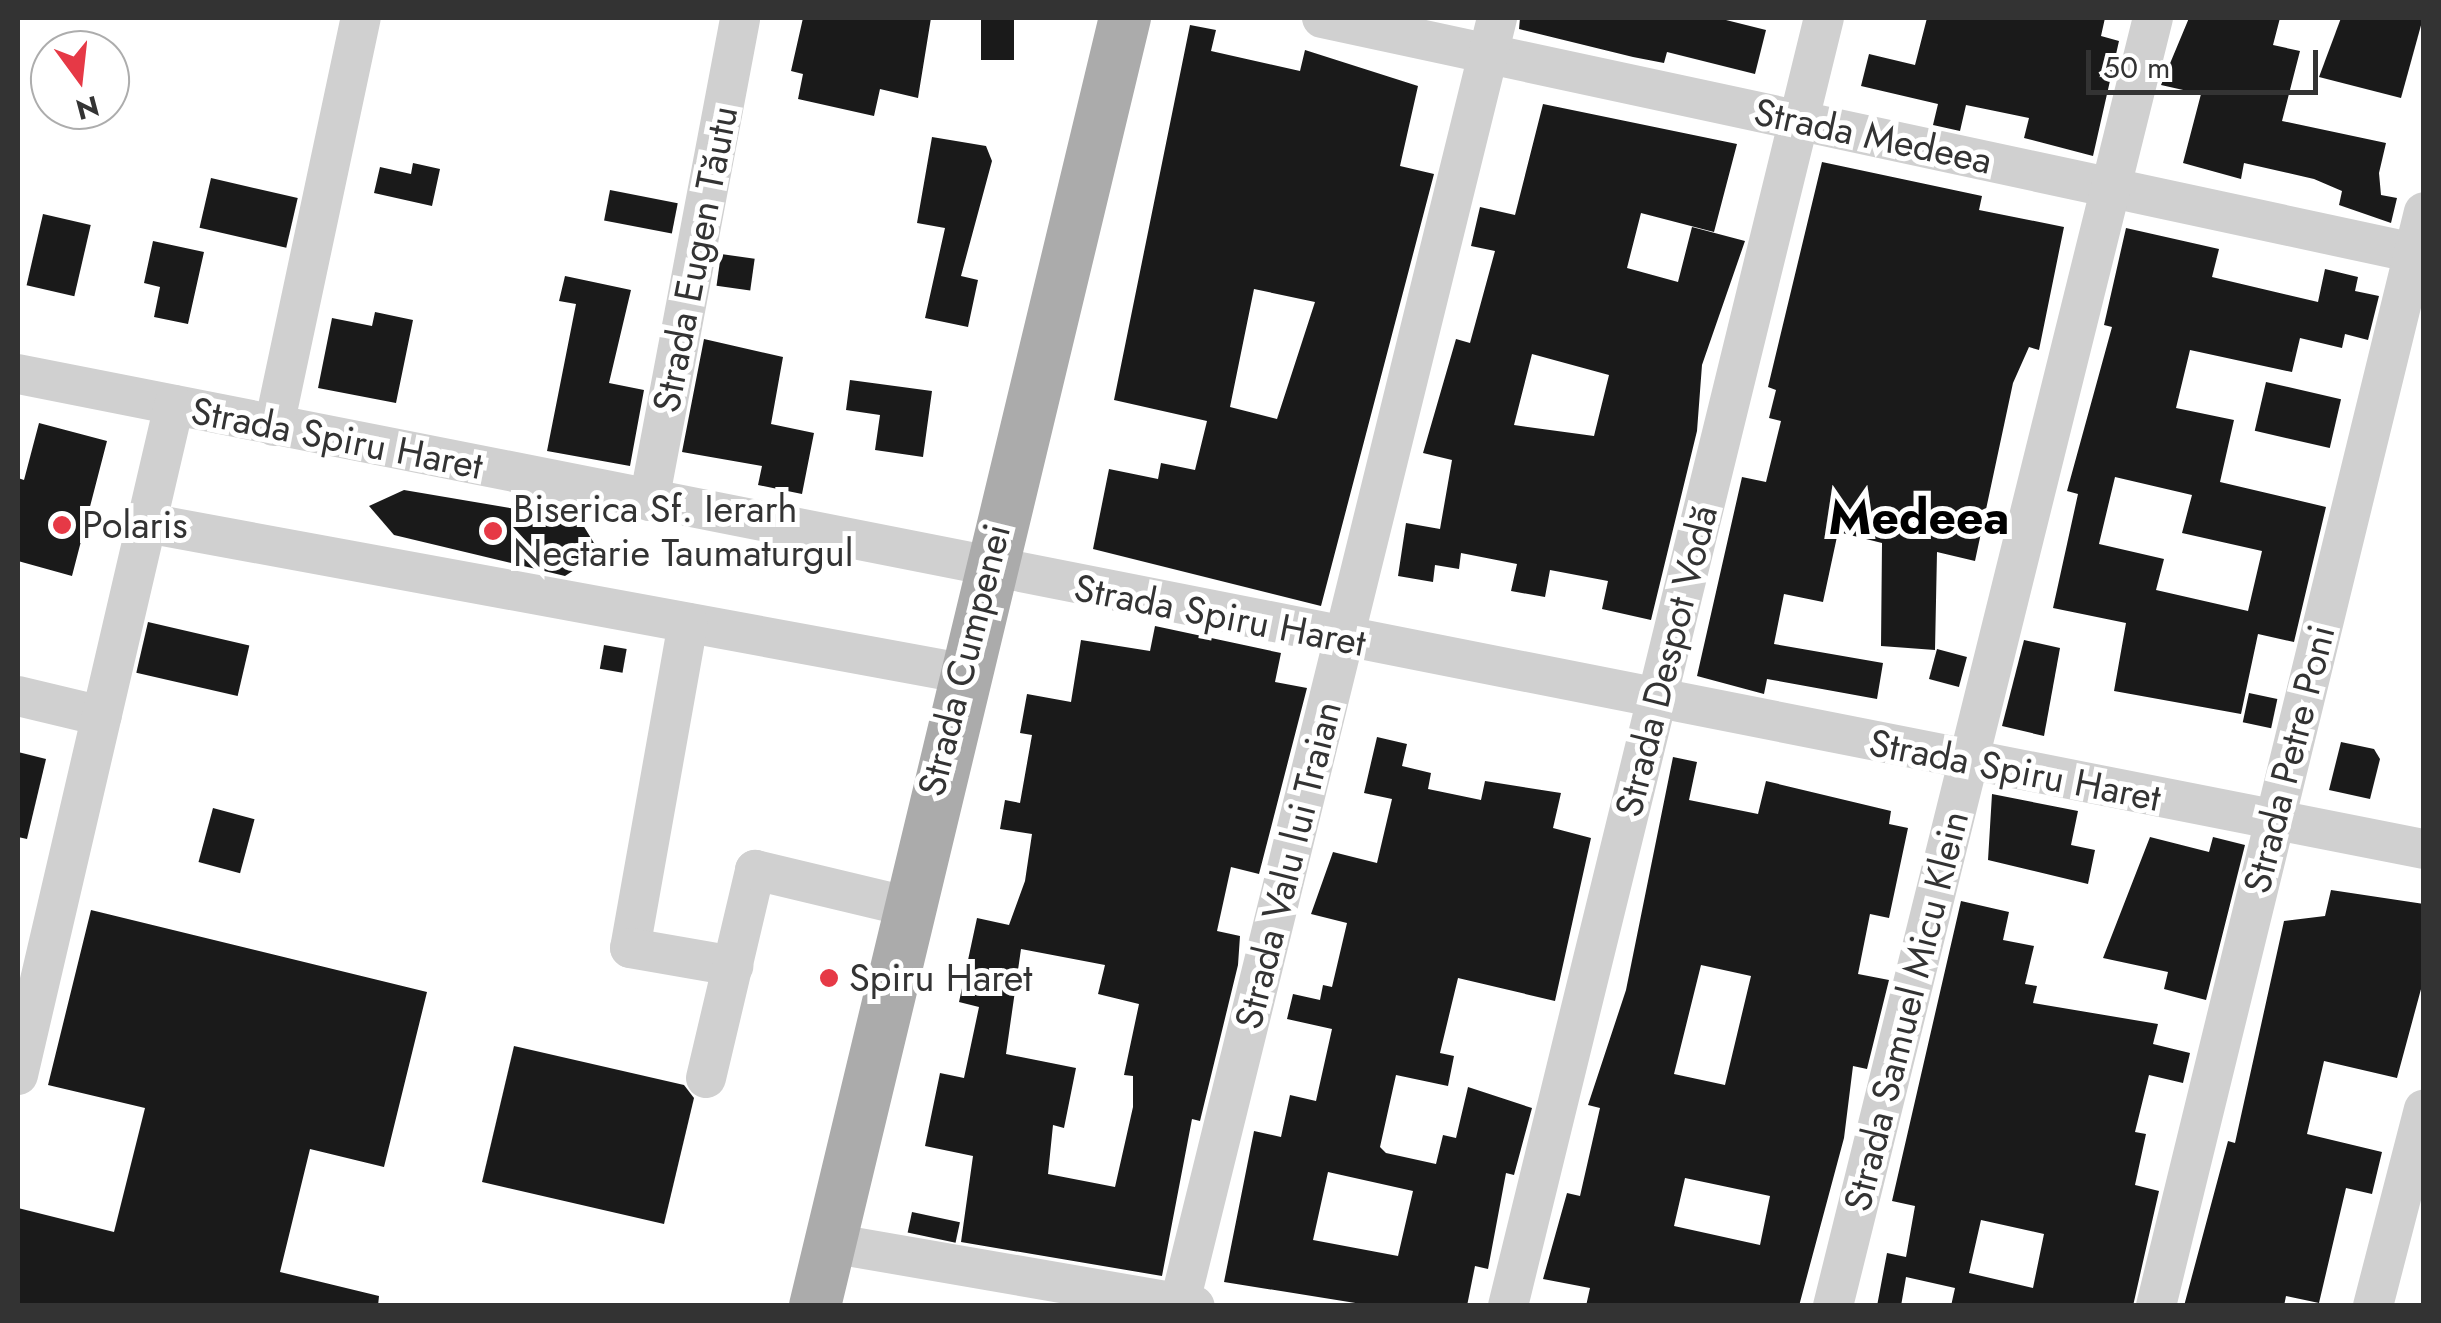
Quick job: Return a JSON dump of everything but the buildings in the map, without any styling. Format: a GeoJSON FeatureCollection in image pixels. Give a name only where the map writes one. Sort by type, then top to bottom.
{"type":"FeatureCollection","features":[{"type":"Feature","properties":{"kind":"main road","name":"Strada Cumpenei"},"geometry":{"type":"LineString","coordinates":[[816,1306],[961,672],[1125,18]]}},
{"type":"Feature","properties":{"kind":"street"},"geometry":{"type":"LineString","coordinates":[[274,426],[361,18]]}},
{"type":"Feature","properties":{"kind":"street","name":"Strada Eugen Tăutu"},"geometry":{"type":"LineString","coordinates":[[649,501],[740,18]]}},
{"type":"Feature","properties":{"kind":"street","name":"Strada Medeea"},"geometry":{"type":"LineString","coordinates":[[1322,18],[1493,35],[1799,120],[2419,254]]}},
{"type":"Feature","properties":{"kind":"street","name":"Strada Despot Vodă"},"geometry":{"type":"LineString","coordinates":[[1508,1306],[1824,18]]}},
{"type":"Feature","properties":{"kind":"street","name":"Strada Samuel Micu Klein"},"geometry":{"type":"LineString","coordinates":[[1834,1306],[2153,18]]}},
{"type":"Feature","properties":{"kind":"street","name":"Strada Valu lui Traian"},"geometry":{"type":"LineString","coordinates":[[1185,1305],[1493,35]]}},
{"type":"Feature","properties":{"kind":"street","name":"Strada Petre Poni"},"geometry":{"type":"LineString","coordinates":[[2156,1306],[2274,820],[2419,254],[2424,212]]}},
{"type":"Feature","properties":{"kind":"street","name":"Strada Spiru Haret"},"geometry":{"type":"LineString","coordinates":[[18,374],[1344,640],[2424,850]]}},
{"type":"Feature","properties":{"kind":"street"},"geometry":{"type":"LineString","coordinates":[[18,1075],[174,406]]}},
{"type":"Feature","properties":{"kind":"street"},"geometry":{"type":"LineString","coordinates":[[147,523],[961,672]]}},
{"type":"Feature","properties":{"kind":"street"},"geometry":{"type":"LineString","coordinates":[[688,623],[630,948],[733,966]]}},
{"type":"Feature","properties":{"kind":"street"},"geometry":{"type":"LineString","coordinates":[[18,696],[102,716]]}},
{"type":"Feature","properties":{"kind":"street"},"geometry":{"type":"LineString","coordinates":[[706,1078],[756,870],[906,906]]}},
{"type":"Feature","properties":{"kind":"street"},"geometry":{"type":"LineString","coordinates":[[2373,1306],[2424,1109]]}},
{"type":"Feature","properties":{"kind":"street"},"geometry":{"type":"LineString","coordinates":[[830,1243],[1185,1305]]}},
{"type":"Feature","properties":{"kind":"place","name":"Polaris"},"geometry":{"type":"Point","coordinates":[62,525]}},
{"type":"Feature","properties":{"kind":"place","name":"Biserica Sf. Ierarh Nectarie Taumaturgul"},"geometry":{"type":"Point","coordinates":[493,531]}},
{"type":"Feature","properties":{"kind":"place","name":"Spiru Haret"},"geometry":{"type":"Point","coordinates":[829,978]}},
{"type":"Feature","properties":{"kind":"district","name":"Medeea"},"geometry":{"type":"Point","coordinates":[1919,518]}}]}
